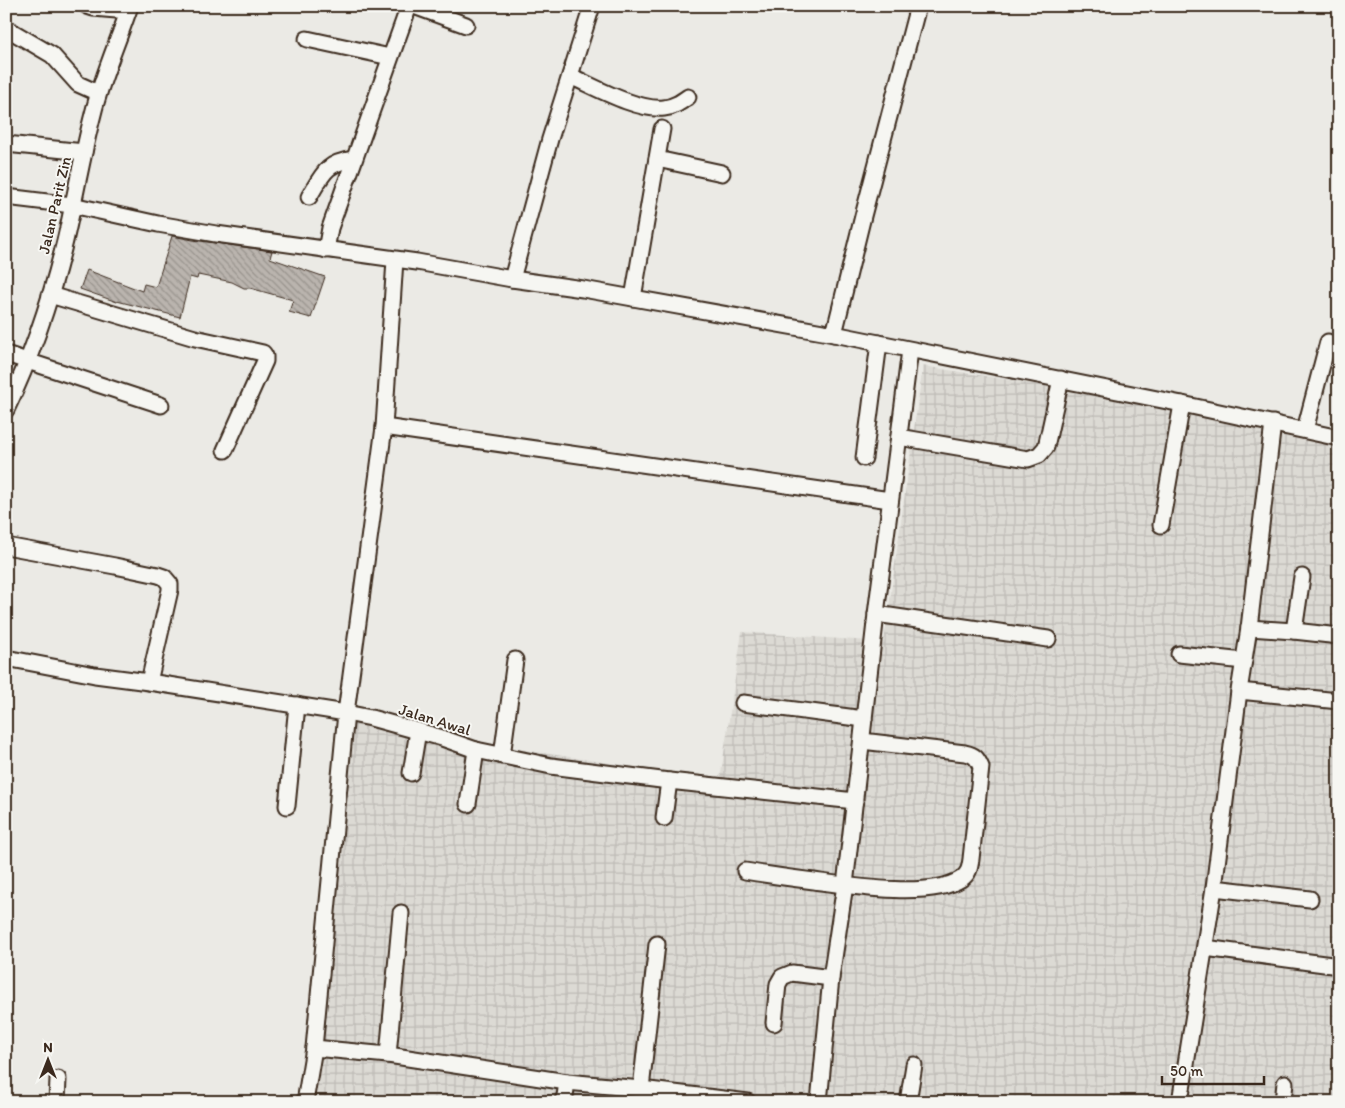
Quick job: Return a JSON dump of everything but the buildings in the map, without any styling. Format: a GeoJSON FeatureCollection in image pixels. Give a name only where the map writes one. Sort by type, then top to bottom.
{"type":"FeatureCollection","features":[{"type":"Feature","properties":{"kind":"street"},"geometry":{"type":"LineString","coordinates":[[86,6],[93,8],[129,9]]}},
{"type":"Feature","properties":{"kind":"street"},"geometry":{"type":"LineString","coordinates":[[328,238],[409,6]]}},
{"type":"Feature","properties":{"kind":"street"},"geometry":{"type":"LineString","coordinates":[[414,6],[466,25]]}},
{"type":"Feature","properties":{"kind":"street"},"geometry":{"type":"LineString","coordinates":[[512,279],[550,138],[592,6]]}},
{"type":"Feature","properties":{"kind":"street"},"geometry":{"type":"LineString","coordinates":[[834,334],[918,6]]}},
{"type":"Feature","properties":{"kind":"street","name":"Jalan Parit Zin"},"geometry":{"type":"LineString","coordinates":[[6,410],[28,362],[50,295],[65,241],[98,94],[129,9]]}},
{"type":"Feature","properties":{"kind":"street"},"geometry":{"type":"LineString","coordinates":[[6,28],[52,55],[78,84],[98,94]]}},
{"type":"Feature","properties":{"kind":"street"},"geometry":{"type":"LineString","coordinates":[[307,39],[390,57]]}},
{"type":"Feature","properties":{"kind":"street"},"geometry":{"type":"LineString","coordinates":[[570,76],[621,99],[648,107],[664,108],[679,104],[688,97]]}},
{"type":"Feature","properties":{"kind":"street"},"geometry":{"type":"LineString","coordinates":[[633,298],[662,129]]}},
{"type":"Feature","properties":{"kind":"street"},"geometry":{"type":"LineString","coordinates":[[6,144],[84,152]]}},
{"type":"Feature","properties":{"kind":"street"},"geometry":{"type":"LineString","coordinates":[[309,197],[329,166],[340,160],[354,159]]}},
{"type":"Feature","properties":{"kind":"street"},"geometry":{"type":"LineString","coordinates":[[656,159],[722,174]]}},
{"type":"Feature","properties":{"kind":"street"},"geometry":{"type":"LineString","coordinates":[[6,196],[72,205],[168,225],[328,238],[407,261],[583,289],[834,334],[1061,379],[1339,438]]}},
{"type":"Feature","properties":{"kind":"street"},"geometry":{"type":"LineString","coordinates":[[305,1102],[314,1048],[346,713],[392,428],[407,261]]}},
{"type":"Feature","properties":{"kind":"street"},"geometry":{"type":"LineString","coordinates":[[50,295],[195,338],[262,353],[265,356],[265,361],[225,450]]}},
{"type":"Feature","properties":{"kind":"street"},"geometry":{"type":"LineString","coordinates":[[1305,430],[1328,342]]}},
{"type":"Feature","properties":{"kind":"street"},"geometry":{"type":"LineString","coordinates":[[864,458],[879,343]]}},
{"type":"Feature","properties":{"kind":"street"},"geometry":{"type":"LineString","coordinates":[[820,1102],[831,978],[845,885],[876,614],[910,350]]}},
{"type":"Feature","properties":{"kind":"street"},"geometry":{"type":"LineString","coordinates":[[6,354],[161,405]]}},
{"type":"Feature","properties":{"kind":"street"},"geometry":{"type":"LineString","coordinates":[[899,437],[1028,459],[1039,455],[1046,447],[1061,379]]}},
{"type":"Feature","properties":{"kind":"street"},"geometry":{"type":"LineString","coordinates":[[1161,524],[1182,404]]}},
{"type":"Feature","properties":{"kind":"street"},"geometry":{"type":"LineString","coordinates":[[1180,1102],[1214,888],[1239,691],[1249,628],[1273,423]]}},
{"type":"Feature","properties":{"kind":"street"},"geometry":{"type":"LineString","coordinates":[[392,428],[890,500]]}},
{"type":"Feature","properties":{"kind":"street"},"geometry":{"type":"LineString","coordinates":[[6,546],[164,577],[170,584],[170,590],[149,682]]}},
{"type":"Feature","properties":{"kind":"street"},"geometry":{"type":"LineString","coordinates":[[1294,631],[1302,577]]}},
{"type":"Feature","properties":{"kind":"street"},"geometry":{"type":"LineString","coordinates":[[876,614],[1048,639]]}},
{"type":"Feature","properties":{"kind":"street"},"geometry":{"type":"LineString","coordinates":[[1249,628],[1339,636]]}},
{"type":"Feature","properties":{"kind":"street"},"geometry":{"type":"LineString","coordinates":[[1179,654],[1244,661]]}},
{"type":"Feature","properties":{"kind":"street","name":"Jalan Awal"},"geometry":{"type":"LineString","coordinates":[[6,658],[95,675],[346,713],[418,730],[476,750],[551,766],[669,782],[855,802]]}},
{"type":"Feature","properties":{"kind":"street"},"geometry":{"type":"LineString","coordinates":[[502,756],[515,660]]}},
{"type":"Feature","properties":{"kind":"street"},"geometry":{"type":"LineString","coordinates":[[1239,691],[1339,702]]}},
{"type":"Feature","properties":{"kind":"street"},"geometry":{"type":"LineString","coordinates":[[743,703],[864,719]]}},
{"type":"Feature","properties":{"kind":"street"},"geometry":{"type":"LineString","coordinates":[[287,806],[297,705]]}},
{"type":"Feature","properties":{"kind":"street"},"geometry":{"type":"LineString","coordinates":[[411,773],[418,730]]}},
{"type":"Feature","properties":{"kind":"street"},"geometry":{"type":"LineString","coordinates":[[745,872],[889,890],[943,887],[963,878],[970,869],[981,767],[977,758],[965,753],[862,741]]}},
{"type":"Feature","properties":{"kind":"street"},"geometry":{"type":"LineString","coordinates":[[468,804],[476,750]]}},
{"type":"Feature","properties":{"kind":"street"},"geometry":{"type":"LineString","coordinates":[[664,818],[669,782]]}},
{"type":"Feature","properties":{"kind":"street"},"geometry":{"type":"LineString","coordinates":[[1214,888],[1310,899]]}},
{"type":"Feature","properties":{"kind":"street"},"geometry":{"type":"LineString","coordinates":[[388,1056],[401,913]]}},
{"type":"Feature","properties":{"kind":"street"},"geometry":{"type":"LineString","coordinates":[[641,1089],[656,944]]}},
{"type":"Feature","properties":{"kind":"street"},"geometry":{"type":"LineString","coordinates":[[1205,948],[1339,966]]}},
{"type":"Feature","properties":{"kind":"street"},"geometry":{"type":"LineString","coordinates":[[774,1023],[778,984],[782,977],[792,974],[831,978]]}},
{"type":"Feature","properties":{"kind":"street"},"geometry":{"type":"LineString","coordinates":[[314,1048],[388,1056],[567,1082],[748,1102]]}},
{"type":"Feature","properties":{"kind":"street"},"geometry":{"type":"LineString","coordinates":[[908,1102],[914,1065]]}},
{"type":"Feature","properties":{"kind":"street"},"geometry":{"type":"LineString","coordinates":[[57,1102],[58,1079]]}},
{"type":"Feature","properties":{"kind":"street"},"geometry":{"type":"LineString","coordinates":[[562,1102],[567,1082]]}},
{"type":"Feature","properties":{"kind":"street"},"geometry":{"type":"LineString","coordinates":[[1283,1102],[1285,1083]]}},
{"type":"Feature","properties":{"kind":"shaded area"},"geometry":{"type":"Polygon","coordinates":[[[923,366],[1339,433],[1339,1102],[313,1102],[345,723],[720,780],[742,632],[884,642],[923,366]]]}}]}
